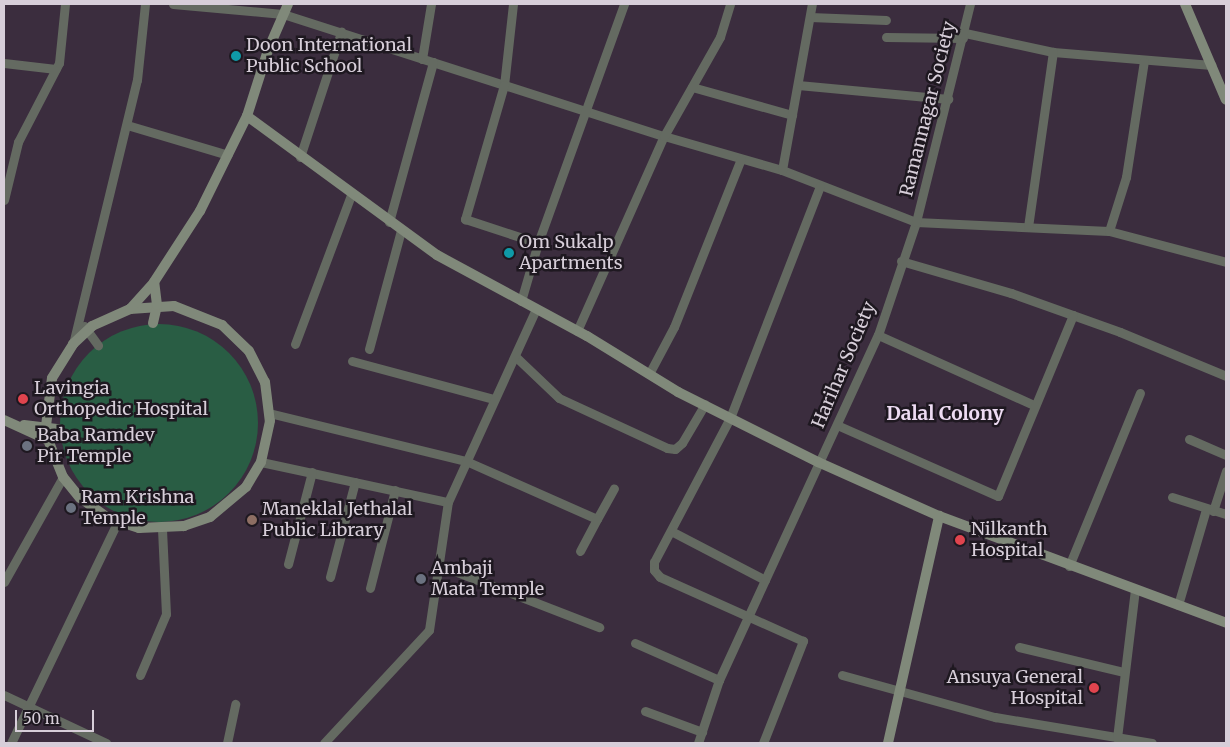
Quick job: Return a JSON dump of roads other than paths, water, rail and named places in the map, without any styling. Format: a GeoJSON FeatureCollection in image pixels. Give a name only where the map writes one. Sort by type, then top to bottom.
{"type":"FeatureCollection","features":[{"type":"Feature","properties":{"kind":"street"},"geometry":{"type":"LineString","coordinates":[[4,200],[18,142],[56,69],[65,4]]}},
{"type":"Feature","properties":{"kind":"street"},"geometry":{"type":"LineString","coordinates":[[72,344],[86,332],[130,309],[157,305],[188,309],[222,325],[249,351],[265,382],[269,413],[266,447],[261,462],[246,487],[210,516],[184,526],[162,529],[139,528],[118,521],[80,498],[63,477],[48,440],[46,426],[52,378],[72,344],[81,320],[138,80],[145,4]]}},
{"type":"Feature","properties":{"kind":"street"},"geometry":{"type":"LineString","coordinates":[[173,4],[283,14],[664,136],[782,170],[817,185]]}},
{"type":"Feature","properties":{"kind":"street"},"geometry":{"type":"LineString","coordinates":[[130,309],[154,282],[200,211],[247,116],[288,4]]}},
{"type":"Feature","properties":{"kind":"street"},"geometry":{"type":"LineString","coordinates":[[422,58],[431,4]]}},
{"type":"Feature","properties":{"kind":"street"},"geometry":{"type":"LineString","coordinates":[[513,4],[504,85],[465,220],[538,243]]}},
{"type":"Feature","properties":{"kind":"street"},"geometry":{"type":"LineString","coordinates":[[521,301],[538,243],[583,110],[624,4]]}},
{"type":"Feature","properties":{"kind":"street"},"geometry":{"type":"LineString","coordinates":[[577,331],[664,136],[720,37],[730,4]]}},
{"type":"Feature","properties":{"kind":"street"},"geometry":{"type":"LineString","coordinates":[[782,170],[812,4]]}},
{"type":"Feature","properties":{"kind":"street","name":"Ramannagar Society"},"geometry":{"type":"LineString","coordinates":[[916,222],[964,36],[970,4]]}},
{"type":"Feature","properties":{"kind":"street"},"geometry":{"type":"LineString","coordinates":[[1185,5],[1226,100]]}},
{"type":"Feature","properties":{"kind":"street"},"geometry":{"type":"LineString","coordinates":[[810,16],[886,20]]}},
{"type":"Feature","properties":{"kind":"street"},"geometry":{"type":"LineString","coordinates":[[300,157],[341,32]]}},
{"type":"Feature","properties":{"kind":"street"},"geometry":{"type":"LineString","coordinates":[[886,37],[964,36],[1053,52],[1144,61],[1211,65]]}},
{"type":"Feature","properties":{"kind":"street"},"geometry":{"type":"LineString","coordinates":[[1028,227],[1053,52]]}},
{"type":"Feature","properties":{"kind":"street"},"geometry":{"type":"LineString","coordinates":[[1109,231],[1126,177],[1144,61]]}},
{"type":"Feature","properties":{"kind":"street"},"geometry":{"type":"LineString","coordinates":[[390,222],[433,62]]}},
{"type":"Feature","properties":{"kind":"street"},"geometry":{"type":"LineString","coordinates":[[4,63],[56,69]]}},
{"type":"Feature","properties":{"kind":"street"},"geometry":{"type":"LineString","coordinates":[[798,85],[948,100]]}},
{"type":"Feature","properties":{"kind":"street"},"geometry":{"type":"LineString","coordinates":[[692,86],[792,115]]}},
{"type":"Feature","properties":{"kind":"street"},"geometry":{"type":"LineString","coordinates":[[247,116],[351,195],[437,255],[577,331],[649,374],[730,418],[818,462],[939,516],[1226,623]]}},
{"type":"Feature","properties":{"kind":"street"},"geometry":{"type":"LineString","coordinates":[[127,125],[228,154]]}},
{"type":"Feature","properties":{"kind":"street"},"geometry":{"type":"LineString","coordinates":[[649,374],[674,327],[741,159]]}},
{"type":"Feature","properties":{"kind":"street"},"geometry":{"type":"LineString","coordinates":[[763,165],[916,222],[1109,231],[1226,262]]}},
{"type":"Feature","properties":{"kind":"street"},"geometry":{"type":"LineString","coordinates":[[763,743],[803,641],[660,577],[654,570],[654,562],[730,418],[817,185]]}},
{"type":"Feature","properties":{"kind":"street"},"geometry":{"type":"LineString","coordinates":[[295,344],[351,195]]}},
{"type":"Feature","properties":{"kind":"street","name":"Harihar Society"},"geometry":{"type":"LineString","coordinates":[[698,743],[719,680],[878,335],[901,261],[916,222]]}},
{"type":"Feature","properties":{"kind":"street"},"geometry":{"type":"LineString","coordinates":[[369,349],[401,230]]}},
{"type":"Feature","properties":{"kind":"street"},"geometry":{"type":"LineString","coordinates":[[901,261],[1011,293],[1226,376]]}},
{"type":"Feature","properties":{"kind":"street"},"geometry":{"type":"LineString","coordinates":[[152,323],[157,305],[154,282]]}},
{"type":"Feature","properties":{"kind":"street"},"geometry":{"type":"LineString","coordinates":[[324,743],[429,630],[448,502],[494,399],[517,358],[536,309]]}},
{"type":"Feature","properties":{"kind":"street"},"geometry":{"type":"LineString","coordinates":[[838,425],[998,496],[1034,405],[1073,316]]}},
{"type":"Feature","properties":{"kind":"street"},"geometry":{"type":"LineString","coordinates":[[81,320],[86,332],[98,345]]}},
{"type":"Feature","properties":{"kind":"street"},"geometry":{"type":"LineString","coordinates":[[878,335],[1034,405]]}},
{"type":"Feature","properties":{"kind":"street"},"geometry":{"type":"LineString","coordinates":[[517,358],[559,398],[667,448],[675,449],[682,443],[705,404]]}},
{"type":"Feature","properties":{"kind":"street"},"geometry":{"type":"LineString","coordinates":[[352,361],[494,399]]}},
{"type":"Feature","properties":{"kind":"street"},"geometry":{"type":"LineString","coordinates":[[1069,566],[1140,393]]}},
{"type":"Feature","properties":{"kind":"street"},"geometry":{"type":"LineString","coordinates":[[269,413],[466,461],[597,519]]}},
{"type":"Feature","properties":{"kind":"street"},"geometry":{"type":"LineString","coordinates":[[5,423],[46,426],[59,429]]}},
{"type":"Feature","properties":{"kind":"street"},"geometry":{"type":"LineString","coordinates":[[20,425],[48,440]]}},
{"type":"Feature","properties":{"kind":"street"},"geometry":{"type":"LineString","coordinates":[[1189,439],[1226,455]]}},
{"type":"Feature","properties":{"kind":"street"},"geometry":{"type":"LineString","coordinates":[[261,462],[448,502]]}},
{"type":"Feature","properties":{"kind":"street"},"geometry":{"type":"LineString","coordinates":[[1178,605],[1209,510],[1226,471]]}},
{"type":"Feature","properties":{"kind":"street"},"geometry":{"type":"LineString","coordinates":[[288,564],[312,472]]}},
{"type":"Feature","properties":{"kind":"street"},"geometry":{"type":"LineString","coordinates":[[4,582],[63,477]]}},
{"type":"Feature","properties":{"kind":"street"},"geometry":{"type":"LineString","coordinates":[[330,577],[355,482]]}},
{"type":"Feature","properties":{"kind":"street"},"geometry":{"type":"LineString","coordinates":[[580,552],[614,488]]}},
{"type":"Feature","properties":{"kind":"street"},"geometry":{"type":"LineString","coordinates":[[370,588],[395,490]]}},
{"type":"Feature","properties":{"kind":"street"},"geometry":{"type":"LineString","coordinates":[[1172,497],[1226,514]]}},
{"type":"Feature","properties":{"kind":"street"},"geometry":{"type":"LineString","coordinates":[[888,743],[939,516]]}},
{"type":"Feature","properties":{"kind":"street"},"geometry":{"type":"LineString","coordinates":[[11,743],[118,521]]}},
{"type":"Feature","properties":{"kind":"street"},"geometry":{"type":"LineString","coordinates":[[140,675],[166,614],[162,529]]}},
{"type":"Feature","properties":{"kind":"street"},"geometry":{"type":"LineString","coordinates":[[670,531],[765,580]]}},
{"type":"Feature","properties":{"kind":"street"},"geometry":{"type":"LineString","coordinates":[[439,566],[599,627]]}},
{"type":"Feature","properties":{"kind":"street"},"geometry":{"type":"LineString","coordinates":[[1117,738],[1123,672],[1136,590]]}},
{"type":"Feature","properties":{"kind":"street"},"geometry":{"type":"LineString","coordinates":[[634,643],[719,680]]}},
{"type":"Feature","properties":{"kind":"street"},"geometry":{"type":"LineString","coordinates":[[1019,647],[1123,672]]}},
{"type":"Feature","properties":{"kind":"street"},"geometry":{"type":"LineString","coordinates":[[842,675],[995,717],[1152,743]]}},
{"type":"Feature","properties":{"kind":"street"},"geometry":{"type":"LineString","coordinates":[[4,695],[105,743]]}},
{"type":"Feature","properties":{"kind":"street"},"geometry":{"type":"LineString","coordinates":[[227,743],[235,704]]}},
{"type":"Feature","properties":{"kind":"street"},"geometry":{"type":"LineString","coordinates":[[645,711],[702,732]]}},
{"type":"Feature","properties":{"kind":"place","name":"Doon International Public School"},"geometry":{"type":"Point","coordinates":[236,56]}},
{"type":"Feature","properties":{"kind":"place","name":"Om Sukalp Apartments"},"geometry":{"type":"Point","coordinates":[509,253]}},
{"type":"Feature","properties":{"kind":"place","name":"Lavingia Orthopedic Hospital"},"geometry":{"type":"Point","coordinates":[23,399]}},
{"type":"Feature","properties":{"kind":"place","name":"Baba Ramdev Pir Temple"},"geometry":{"type":"Point","coordinates":[27,446]}},
{"type":"Feature","properties":{"kind":"place","name":"Ram Krishna Temple"},"geometry":{"type":"Point","coordinates":[71,508]}},
{"type":"Feature","properties":{"kind":"place","name":"Maneklal Jethalal Public Library"},"geometry":{"type":"Point","coordinates":[252,520]}},
{"type":"Feature","properties":{"kind":"place","name":"Nilkanth Hospital"},"geometry":{"type":"Point","coordinates":[960,540]}},
{"type":"Feature","properties":{"kind":"place","name":"Ambaji Mata Temple"},"geometry":{"type":"Point","coordinates":[421,579]}},
{"type":"Feature","properties":{"kind":"place","name":"Ansuya General Hospital"},"geometry":{"type":"Point","coordinates":[1094,688]}},
{"type":"Feature","properties":{"kind":"district","name":"Dalal Colony"},"geometry":{"type":"Point","coordinates":[945,414]}}]}
